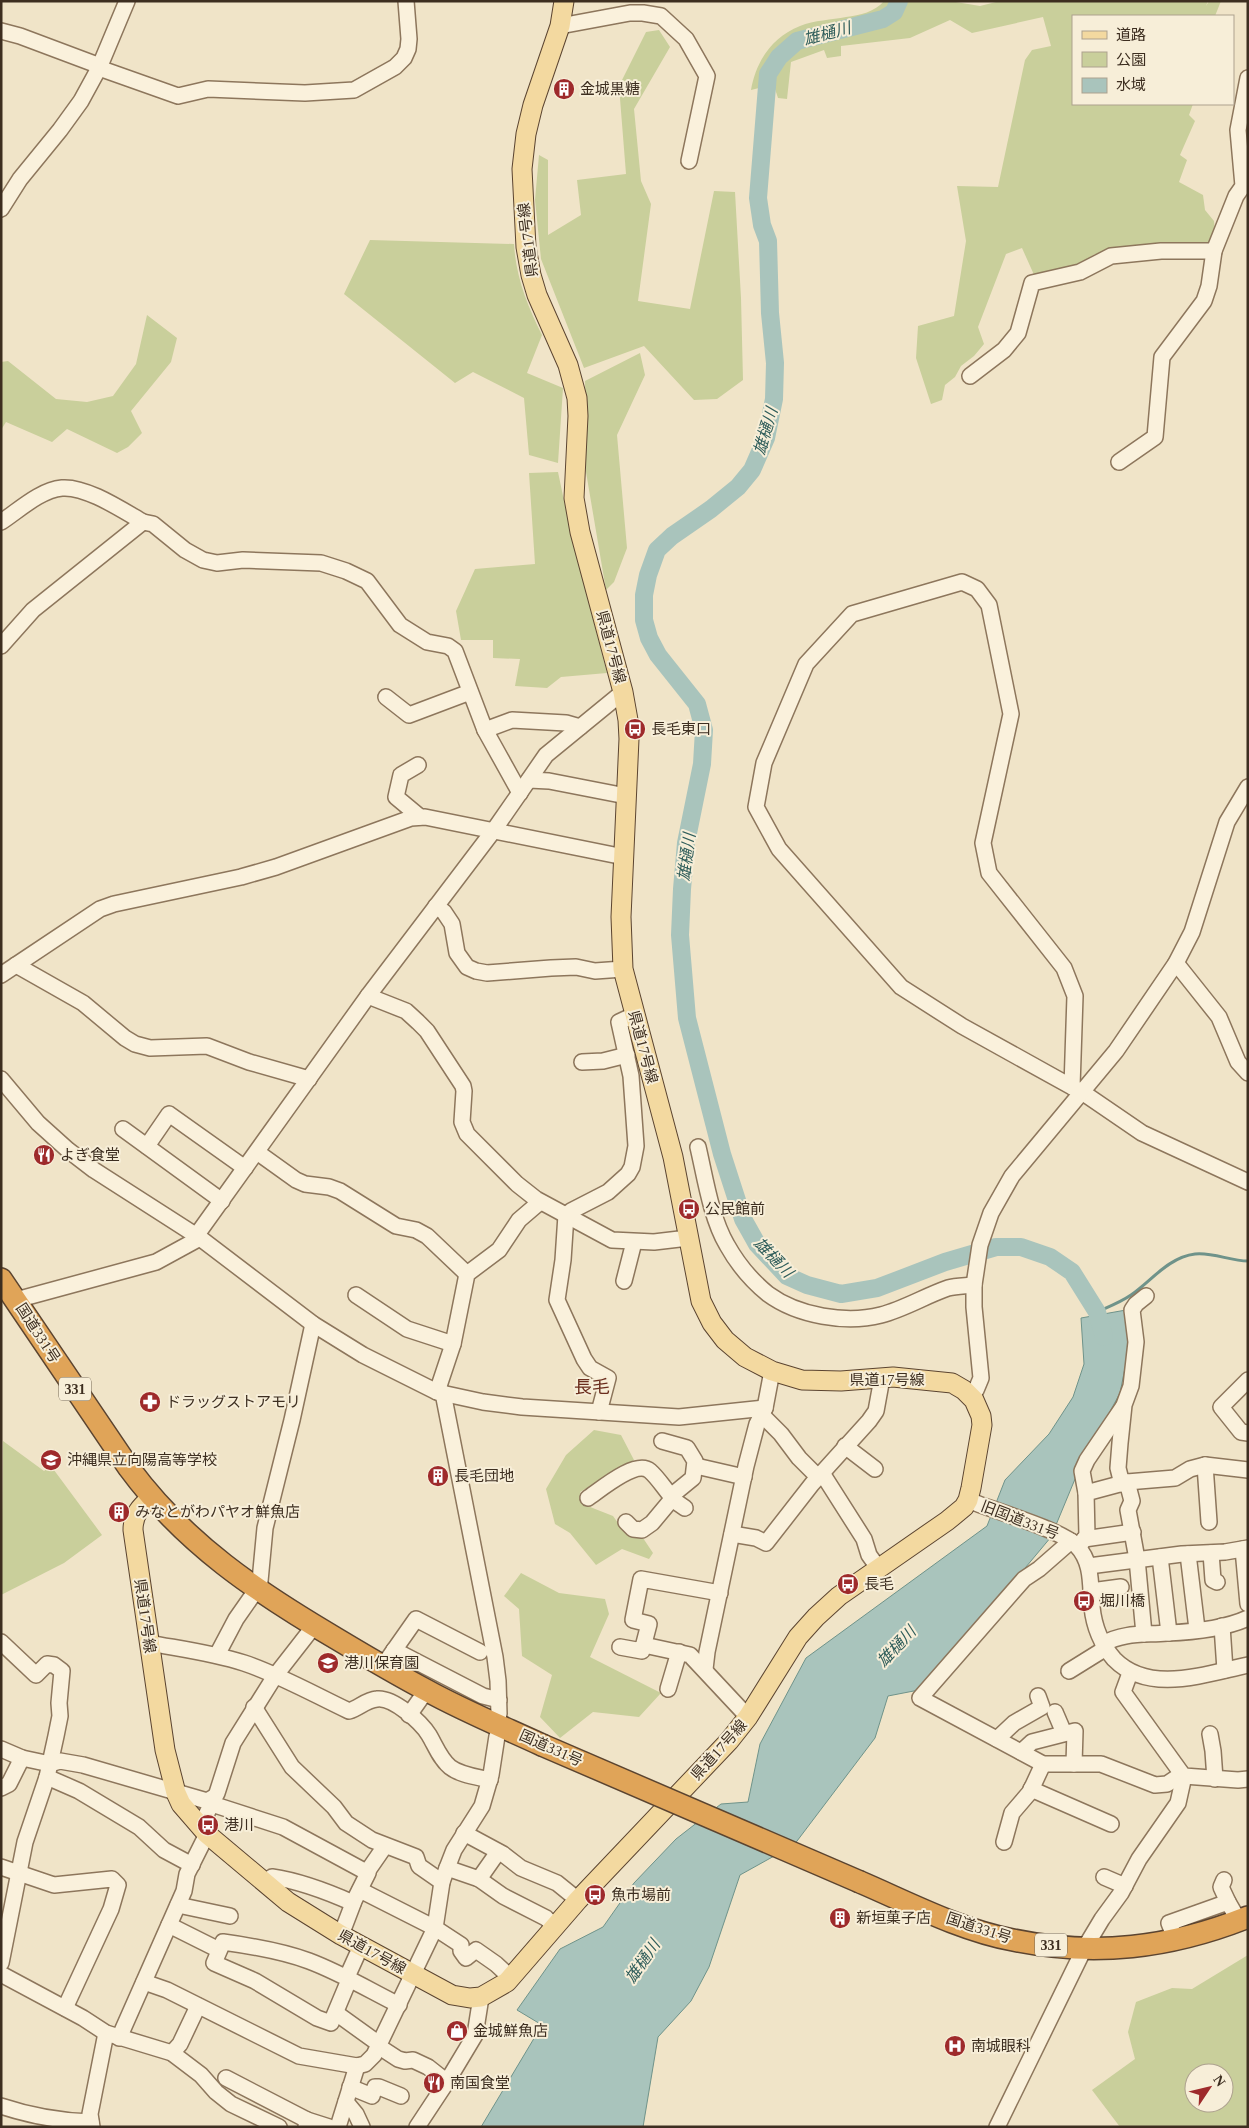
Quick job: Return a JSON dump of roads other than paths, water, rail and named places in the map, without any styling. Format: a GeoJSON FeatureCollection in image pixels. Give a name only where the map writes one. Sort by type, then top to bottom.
{"type":"FeatureCollection","features":[{"type":"Feature","properties":{"kind":"highway","name":"国道331号"},"geometry":{"type":"LineString","coordinates":[[1,1279],[113,1446],[151,1498],[180,1529],[257,1590],[314,1626],[388,1658],[426,1690],[542,1745],[860,1882],[969,1927],[1012,1940],[1084,1949],[1122,1949],[1176,1941],[1218,1929],[1243,1919]]}},
{"type":"Feature","properties":{"kind":"main road","name":"県道17号線"},"geometry":{"type":"LineString","coordinates":[[564,1],[560,26],[533,105],[526,134],[522,169],[526,247],[530,275],[568,365],[575,389],[578,416],[574,498],[580,532],[623,692],[629,739],[621,917],[623,969],[672,1157],[701,1301],[712,1323],[725,1340],[738,1351],[772,1371],[809,1381],[907,1378],[952,1383],[970,1395]]}},
{"type":"Feature","properties":{"kind":"main road"},"geometry":{"type":"LineString","coordinates":[[968,1500],[982,1425],[978,1407],[970,1395]]}},
{"type":"Feature","properties":{"kind":"main road","name":"県道17号線"},"geometry":{"type":"LineString","coordinates":[[151,1498],[139,1509],[133,1521],[165,1750],[176,1792],[189,1814],[204,1831],[288,1902],[341,1935],[413,1975],[452,1995],[470,1998],[481,1997],[511,1978],[554,1926],[729,1741],[748,1718],[785,1656],[807,1625],[839,1596],[947,1521],[968,1500]]}},
{"type":"Feature","properties":{"kind":"street"},"geometry":{"type":"LineString","coordinates":[[1,209],[20,179],[70,118],[100,67],[127,1]]}},
{"type":"Feature","properties":{"kind":"street"},"geometry":{"type":"LineString","coordinates":[[1,31],[20,36],[178,96],[208,89],[305,92],[354,90],[395,67],[404,58],[408,49],[409,39],[406,1]]}},
{"type":"Feature","properties":{"kind":"street"},"geometry":{"type":"LineString","coordinates":[[560,26],[630,13],[646,7],[661,16],[686,38],[707,76],[689,161]]}},
{"type":"Feature","properties":{"kind":"street"},"geometry":{"type":"LineString","coordinates":[[1119,462],[1155,437],[1162,357],[1204,301],[1209,286],[1214,251],[1236,196],[1246,187],[1238,130],[1248,78]]}},
{"type":"Feature","properties":{"kind":"street"},"geometry":{"type":"LineString","coordinates":[[970,376],[1004,350],[1018,333],[1032,283],[1080,272],[1111,256],[1161,251],[1214,251]]}},
{"type":"Feature","properties":{"kind":"street"},"geometry":{"type":"LineString","coordinates":[[1,522],[43,494],[62,488],[84,491],[143,522],[154,524],[186,550],[203,560],[217,563],[243,560],[321,562],[367,581],[400,625],[427,642],[448,646],[455,651],[486,730],[520,793]]}},
{"type":"Feature","properties":{"kind":"street"},"geometry":{"type":"LineString","coordinates":[[1,646],[33,610],[143,522]]}},
{"type":"Feature","properties":{"kind":"street"},"geometry":{"type":"LineString","coordinates":[[1077,1089],[1075,996],[1070,980],[1064,968],[989,873],[983,843],[1011,714],[990,605],[978,589],[962,582],[852,614],[806,664],[764,763],[756,807],[779,849],[901,987],[962,1026],[1077,1089],[1142,1133],[1248,1182]]}},
{"type":"Feature","properties":{"kind":"street"},"geometry":{"type":"LineString","coordinates":[[386,697],[409,715],[470,692]]}},
{"type":"Feature","properties":{"kind":"street"},"geometry":{"type":"LineString","coordinates":[[16,1300],[156,1262],[198,1237],[368,996],[494,830],[546,755],[623,692]]}},
{"type":"Feature","properties":{"kind":"street"},"geometry":{"type":"LineString","coordinates":[[486,730],[512,720],[566,723],[580,727]]}},
{"type":"Feature","properties":{"kind":"street"},"geometry":{"type":"LineString","coordinates":[[418,765],[401,775],[396,797],[402,804],[420,817]]}},
{"type":"Feature","properties":{"kind":"street"},"geometry":{"type":"LineString","coordinates":[[529,780],[550,781],[626,796]]}},
{"type":"Feature","properties":{"kind":"street"},"geometry":{"type":"LineString","coordinates":[[970,1395],[976,1390],[981,1378],[974,1307],[974,1284],[980,1245],[991,1213],[1012,1176],[1077,1089],[1116,1051],[1176,963],[1192,932],[1227,822],[1248,786]]}},
{"type":"Feature","properties":{"kind":"street"},"geometry":{"type":"LineString","coordinates":[[1,975],[100,909],[241,877],[276,867],[411,818],[420,817],[494,830],[624,857]]}},
{"type":"Feature","properties":{"kind":"street"},"geometry":{"type":"LineString","coordinates":[[436,906],[444,912],[452,924],[457,953],[467,967],[476,971],[486,973],[576,967],[595,971],[623,969]]}},
{"type":"Feature","properties":{"kind":"street"},"geometry":{"type":"LineString","coordinates":[[1176,963],[1219,1017],[1238,1062],[1248,1073]]}},
{"type":"Feature","properties":{"kind":"street"},"geometry":{"type":"LineString","coordinates":[[16,965],[83,1003],[135,1044],[150,1048],[207,1046],[249,1062],[309,1079]]}},
{"type":"Feature","properties":{"kind":"street"},"geometry":{"type":"LineString","coordinates":[[368,996],[406,1011],[426,1031],[463,1086],[462,1122],[467,1134],[517,1184],[540,1202],[612,1240],[654,1242],[688,1238]]}},
{"type":"Feature","properties":{"kind":"street"},"geometry":{"type":"LineString","coordinates":[[599,1412],[608,1378],[590,1368],[584,1359],[557,1300],[563,1260],[566,1215],[571,1210],[608,1192],[628,1174],[632,1167],[636,1146],[630,1070],[619,1022],[634,1015]]}},
{"type":"Feature","properties":{"kind":"street"},"geometry":{"type":"LineString","coordinates":[[582,1062],[603,1061],[627,1055]]}},
{"type":"Feature","properties":{"kind":"street"},"geometry":{"type":"LineString","coordinates":[[1,1079],[38,1123],[68,1150],[198,1237],[313,1324],[364,1355],[440,1392],[483,1402],[522,1407],[679,1417],[763,1412]]}},
{"type":"Feature","properties":{"kind":"street"},"geometry":{"type":"LineString","coordinates":[[147,1146],[170,1114],[245,1168]]}},
{"type":"Feature","properties":{"kind":"street"},"geometry":{"type":"LineString","coordinates":[[123,1129],[222,1201]]}},
{"type":"Feature","properties":{"kind":"street"},"geometry":{"type":"LineString","coordinates":[[698,1147],[713,1207],[726,1244],[739,1264],[756,1282],[769,1294],[785,1303],[819,1315],[859,1318],[881,1315],[950,1287],[974,1284]]}},
{"type":"Feature","properties":{"kind":"street"},"geometry":{"type":"LineString","coordinates":[[257,1152],[296,1180],[305,1184],[329,1187],[340,1191],[396,1226],[422,1233],[467,1274]]}},
{"type":"Feature","properties":{"kind":"street"},"geometry":{"type":"LineString","coordinates":[[480,1652],[416,1619],[388,1658],[483,1696],[499,1707],[495,1657],[440,1392],[453,1344],[467,1274],[499,1250],[519,1220],[540,1202]]}},
{"type":"Feature","properties":{"kind":"street"},"geometry":{"type":"LineString","coordinates":[[624,1281],[634,1242]]}},
{"type":"Feature","properties":{"kind":"street"},"geometry":{"type":"LineString","coordinates":[[356,1295],[408,1330],[453,1344]]}},
{"type":"Feature","properties":{"kind":"street"},"geometry":{"type":"LineString","coordinates":[[1146,1296],[1132,1310],[1136,1342],[1131,1386],[1124,1405],[1082,1471],[1086,1493],[1087,1536],[1073,1540],[1018,1585],[920,1698],[1043,1764],[1101,1764],[1155,1785],[1167,1784],[1183,1775],[1215,1779],[1248,1779]]}},
{"type":"Feature","properties":{"kind":"street"},"geometry":{"type":"LineString","coordinates":[[217,1655],[236,1619],[257,1590],[260,1581],[265,1528],[292,1420],[313,1324]]}},
{"type":"Feature","properties":{"kind":"street"},"geometry":{"type":"LineString","coordinates":[[705,1669],[744,1477],[757,1424],[763,1412],[772,1371]]}},
{"type":"Feature","properties":{"kind":"street"},"geometry":{"type":"LineString","coordinates":[[732,1534],[756,1538],[766,1543],[820,1475],[876,1411],[882,1378]]}},
{"type":"Feature","properties":{"kind":"street"},"geometry":{"type":"LineString","coordinates":[[1248,1380],[1220,1407],[1241,1432],[1248,1433]]}},
{"type":"Feature","properties":{"kind":"street"},"geometry":{"type":"LineString","coordinates":[[1124,1405],[1118,1468],[1132,1501],[1128,1510],[1137,1559],[1144,1634]]}},
{"type":"Feature","properties":{"kind":"street"},"geometry":{"type":"LineString","coordinates":[[763,1412],[799,1458],[820,1475],[864,1539],[869,1555],[879,1569]]}},
{"type":"Feature","properties":{"kind":"street"},"geometry":{"type":"LineString","coordinates":[[626,1522],[633,1529],[642,1530],[652,1523],[672,1497],[693,1478],[696,1466],[687,1448],[662,1441]]}},
{"type":"Feature","properties":{"kind":"street"},"geometry":{"type":"LineString","coordinates":[[845,1446],[875,1469]]}},
{"type":"Feature","properties":{"kind":"street"},"geometry":{"type":"LineString","coordinates":[[1125,1483],[1129,1455]]}},
{"type":"Feature","properties":{"kind":"street"},"geometry":{"type":"LineString","coordinates":[[1086,1493],[1125,1483],[1175,1478],[1190,1469],[1205,1465],[1248,1470]]}},
{"type":"Feature","properties":{"kind":"street"},"geometry":{"type":"LineString","coordinates":[[1205,1465],[1208,1522]]}},
{"type":"Feature","properties":{"kind":"street"},"geometry":{"type":"LineString","coordinates":[[696,1466],[744,1477]]}},
{"type":"Feature","properties":{"kind":"street"},"geometry":{"type":"LineString","coordinates":[[588,1498],[627,1472],[642,1468],[650,1470],[672,1497],[685,1508]]}},
{"type":"Feature","properties":{"kind":"street","name":"旧国道331号"},"geometry":{"type":"LineString","coordinates":[[968,1500],[1073,1540],[1089,1566],[1094,1620],[1104,1646],[1122,1667],[1130,1672],[1162,1680],[1248,1665]]}},
{"type":"Feature","properties":{"kind":"street"},"geometry":{"type":"LineString","coordinates":[[1073,1540],[1133,1532]]}},
{"type":"Feature","properties":{"kind":"street"},"geometry":{"type":"LineString","coordinates":[[1089,1566],[1246,1548],[1248,1604]]}},
{"type":"Feature","properties":{"kind":"street"},"geometry":{"type":"LineString","coordinates":[[1211,1553],[1212,1580],[1217,1582]]}},
{"type":"Feature","properties":{"kind":"street"},"geometry":{"type":"LineString","coordinates":[[1188,1554],[1197,1629]]}},
{"type":"Feature","properties":{"kind":"street"},"geometry":{"type":"LineString","coordinates":[[1160,1558],[1165,1586],[1169,1633]]}},
{"type":"Feature","properties":{"kind":"street"},"geometry":{"type":"LineString","coordinates":[[620,1647],[642,1651],[644,1645],[649,1624],[633,1620],[641,1579],[720,1593]]}},
{"type":"Feature","properties":{"kind":"street"},"geometry":{"type":"LineString","coordinates":[[1140,1588],[1165,1586]]}},
{"type":"Feature","properties":{"kind":"street"},"geometry":{"type":"LineString","coordinates":[[1091,1591],[1121,1587]]}},
{"type":"Feature","properties":{"kind":"street"},"geometry":{"type":"LineString","coordinates":[[1069,1671],[1104,1646],[1125,1634],[1169,1633],[1234,1624],[1248,1618]]}},
{"type":"Feature","properties":{"kind":"street"},"geometry":{"type":"LineString","coordinates":[[1,2106],[26,2114],[92,2124],[90,2114],[113,2035],[144,1982],[178,1905],[233,1743],[254,1707],[314,1626]]}},
{"type":"Feature","properties":{"kind":"street"},"geometry":{"type":"LineString","coordinates":[[1222,1626],[1225,1670]]}},
{"type":"Feature","properties":{"kind":"street"},"geometry":{"type":"LineString","coordinates":[[1,1642],[36,1675],[47,1664],[54,1665],[62,1671],[59,1703],[60,1716],[49,1770],[28,1828],[1,1963]]}},
{"type":"Feature","properties":{"kind":"street"},"geometry":{"type":"LineString","coordinates":[[149,1643],[217,1655],[265,1670],[349,1711],[368,1700],[378,1698],[392,1703],[409,1714],[428,1734],[436,1749],[451,1768],[490,1780]]}},
{"type":"Feature","properties":{"kind":"street"},"geometry":{"type":"LineString","coordinates":[[644,1645],[690,1655],[705,1669],[748,1718]]}},
{"type":"Feature","properties":{"kind":"street"},"geometry":{"type":"LineString","coordinates":[[668,1689],[679,1652]]}},
{"type":"Feature","properties":{"kind":"street"},"geometry":{"type":"LineString","coordinates":[[997,2127],[1084,1949],[1139,1859],[1178,1803],[1183,1775],[1123,1692],[1130,1672]]}},
{"type":"Feature","properties":{"kind":"street"},"geometry":{"type":"LineString","coordinates":[[409,1714],[426,1690]]}},
{"type":"Feature","properties":{"kind":"street"},"geometry":{"type":"LineString","coordinates":[[997,1739],[1014,1723],[1042,1707],[1038,1696]]}},
{"type":"Feature","properties":{"kind":"street"},"geometry":{"type":"LineString","coordinates":[[254,1707],[292,1767],[334,1808],[346,1823],[372,1840],[416,1857],[419,1866],[445,1875],[480,1879],[518,1905],[546,1918],[554,1926]]}},
{"type":"Feature","properties":{"kind":"street"},"geometry":{"type":"LineString","coordinates":[[1055,1712],[1064,1733]]}},
{"type":"Feature","properties":{"kind":"street"},"geometry":{"type":"LineString","coordinates":[[1021,1752],[1032,1742],[1075,1731],[1074,1764]]}},
{"type":"Feature","properties":{"kind":"street"},"geometry":{"type":"LineString","coordinates":[[1210,1734],[1215,1779]]}},
{"type":"Feature","properties":{"kind":"street"},"geometry":{"type":"LineString","coordinates":[[144,1982],[166,1990],[299,2056],[357,2066],[365,2064],[374,2055],[435,1928],[445,1875],[454,1850],[482,1806],[490,1780],[497,1736]]}},
{"type":"Feature","properties":{"kind":"street"},"geometry":{"type":"LineString","coordinates":[[1,1749],[49,1770],[79,1791],[138,1827],[164,1850],[192,1865]]}},
{"type":"Feature","properties":{"kind":"street"},"geometry":{"type":"LineString","coordinates":[[1,1788],[11,1781],[22,1758]]}},
{"type":"Feature","properties":{"kind":"street"},"geometry":{"type":"LineString","coordinates":[[49,1770],[60,1761],[82,1765],[207,1801],[213,1800],[283,1827],[367,1872]]}},
{"type":"Feature","properties":{"kind":"street"},"geometry":{"type":"LineString","coordinates":[[1004,1842],[1012,1813],[1031,1789],[1043,1764]]}},
{"type":"Feature","properties":{"kind":"street"},"geometry":{"type":"LineString","coordinates":[[1031,1789],[1076,1817],[1111,1824]]}},
{"type":"Feature","properties":{"kind":"street"},"geometry":{"type":"LineString","coordinates":[[464,1833],[498,1852],[521,1868],[558,1883],[578,1900]]}},
{"type":"Feature","properties":{"kind":"street"},"geometry":{"type":"LineString","coordinates":[[341,1935],[367,1872],[385,1846]]}},
{"type":"Feature","properties":{"kind":"street"},"geometry":{"type":"LineString","coordinates":[[480,1879],[498,1852]]}},
{"type":"Feature","properties":{"kind":"street"},"geometry":{"type":"LineString","coordinates":[[1,1867],[54,1885],[112,1879],[118,1885],[111,1909],[65,2008]]}},
{"type":"Feature","properties":{"kind":"street"},"geometry":{"type":"LineString","coordinates":[[265,1883],[272,1877],[282,1878],[356,1896],[435,1928],[461,1945],[461,1951],[466,1958],[476,1950],[496,1964],[511,1978]]}},
{"type":"Feature","properties":{"kind":"street"},"geometry":{"type":"LineString","coordinates":[[1104,1877],[1124,1886]]}},
{"type":"Feature","properties":{"kind":"street"},"geometry":{"type":"LineString","coordinates":[[1224,1880],[1221,1887],[1228,1902],[1243,1919]]}},
{"type":"Feature","properties":{"kind":"street"},"geometry":{"type":"LineString","coordinates":[[1176,1941],[1169,1923],[1228,1902]]}},
{"type":"Feature","properties":{"kind":"street"},"geometry":{"type":"LineString","coordinates":[[178,1905],[230,1916]]}},
{"type":"Feature","properties":{"kind":"street"},"geometry":{"type":"LineString","coordinates":[[169,1925],[220,1950]]}},
{"type":"Feature","properties":{"kind":"street"},"geometry":{"type":"LineString","coordinates":[[361,1946],[348,1979],[336,2012],[331,2023],[317,2018],[255,1981],[214,1963],[223,1942],[250,1946],[308,1961],[348,1979],[399,2005]]}},
{"type":"Feature","properties":{"kind":"street"},"geometry":{"type":"LineString","coordinates":[[1,1974],[113,2035],[172,2053],[201,2075],[216,2092],[231,2104],[280,2127]]}},
{"type":"Feature","properties":{"kind":"street"},"geometry":{"type":"LineString","coordinates":[[417,2127],[475,2035],[481,1997]]}},
{"type":"Feature","properties":{"kind":"street"},"geometry":{"type":"LineString","coordinates":[[172,2053],[180,2044],[198,2006]]}},
{"type":"Feature","properties":{"kind":"street"},"geometry":{"type":"LineString","coordinates":[[336,2012],[398,2059],[405,2061],[413,2060],[428,2067],[447,2082]]}},
{"type":"Feature","properties":{"kind":"street"},"geometry":{"type":"LineString","coordinates":[[338,2127],[357,2066]]}},
{"type":"Feature","properties":{"kind":"street"},"geometry":{"type":"LineString","coordinates":[[226,2078],[306,2123],[329,2127]]}},
{"type":"Feature","properties":{"kind":"street"},"geometry":{"type":"LineString","coordinates":[[350,2087],[372,2096],[375,2087],[401,2096]]}},
{"type":"Feature","properties":{"kind":"street"},"geometry":{"type":"LineString","coordinates":[[346,2102],[356,2114],[362,2127]]}},
{"type":"Feature","properties":{"kind":"water"},"geometry":{"type":"Polygon","coordinates":[[[1126,1310],[1129,1348],[1120,1393],[1080,1467],[1051,1537],[924,1689],[888,1696],[875,1738],[794,1845],[740,1875],[709,1967],[691,2001],[658,2037],[643,2127],[481,2127],[542,2025],[517,2010],[560,1949],[603,1927],[634,1883],[676,1839],[721,1804],[748,1802],[760,1744],[806,1658],[987,1526],[1005,1480],[1049,1434],[1073,1397],[1084,1364],[1081,1318],[1126,1310]]]}},
{"type":"Feature","properties":{"kind":"waterway","name":"雄樋川"},"geometry":{"type":"LineString","coordinates":[[899,1],[894,12],[883,19],[797,41],[779,57],[768,74],[758,198],[762,225],[768,241],[770,313],[775,363],[774,399],[766,438],[752,470],[738,487],[711,509],[672,536],[657,550],[648,575],[644,595],[644,620],[649,638],[658,655],[697,704],[704,730],[702,764],[686,843],[682,889],[680,935],[687,1018],[722,1154],[743,1219],[757,1244],[787,1276],[807,1285],[841,1294],[877,1288],[945,1262],[996,1247],[1021,1247],[1050,1257],[1072,1272],[1097,1312],[1104,1337]]}},
{"type":"Feature","properties":{"kind":"waterway"},"geometry":{"type":"LineString","coordinates":[[1097,1312],[1127,1298],[1161,1270],[1186,1256],[1208,1254],[1248,1261]]}},
{"type":"Feature","properties":{"kind":"place","name":"金城黒糖"},"geometry":{"type":"Point","coordinates":[564,89]}},
{"type":"Feature","properties":{"kind":"place","name":"長毛東口"},"geometry":{"type":"Point","coordinates":[635,729]}},
{"type":"Feature","properties":{"kind":"place","name":"よぎ食堂"},"geometry":{"type":"Point","coordinates":[44,1155]}},
{"type":"Feature","properties":{"kind":"place","name":"公民館前"},"geometry":{"type":"Point","coordinates":[689,1209]}},
{"type":"Feature","properties":{"kind":"place","name":"ドラッグストアモリ"},"geometry":{"type":"Point","coordinates":[150,1402]}},
{"type":"Feature","properties":{"kind":"place","name":"沖縄県立向陽高等学校"},"geometry":{"type":"Point","coordinates":[51,1460]}},
{"type":"Feature","properties":{"kind":"place","name":"長毛団地"},"geometry":{"type":"Point","coordinates":[438,1476]}},
{"type":"Feature","properties":{"kind":"place","name":"みなとがわパヤオ鮮魚店"},"geometry":{"type":"Point","coordinates":[119,1512]}},
{"type":"Feature","properties":{"kind":"place","name":"長毛"},"geometry":{"type":"Point","coordinates":[848,1584]}},
{"type":"Feature","properties":{"kind":"place","name":"堀川橋"},"geometry":{"type":"Point","coordinates":[1084,1601]}},
{"type":"Feature","properties":{"kind":"place","name":"港川保育園"},"geometry":{"type":"Point","coordinates":[328,1663]}},
{"type":"Feature","properties":{"kind":"place","name":"港川"},"geometry":{"type":"Point","coordinates":[208,1825]}},
{"type":"Feature","properties":{"kind":"place","name":"魚市場前"},"geometry":{"type":"Point","coordinates":[595,1895]}},
{"type":"Feature","properties":{"kind":"place","name":"新垣菓子店"},"geometry":{"type":"Point","coordinates":[840,1918]}},
{"type":"Feature","properties":{"kind":"place","name":"金城鮮魚店"},"geometry":{"type":"Point","coordinates":[457,2031]}},
{"type":"Feature","properties":{"kind":"place","name":"南城眼科"},"geometry":{"type":"Point","coordinates":[955,2046]}},
{"type":"Feature","properties":{"kind":"place","name":"南国食堂"},"geometry":{"type":"Point","coordinates":[434,2083]}},
{"type":"Feature","properties":{"kind":"district","name":"長毛"},"geometry":{"type":"Point","coordinates":[592,1387]}}]}
